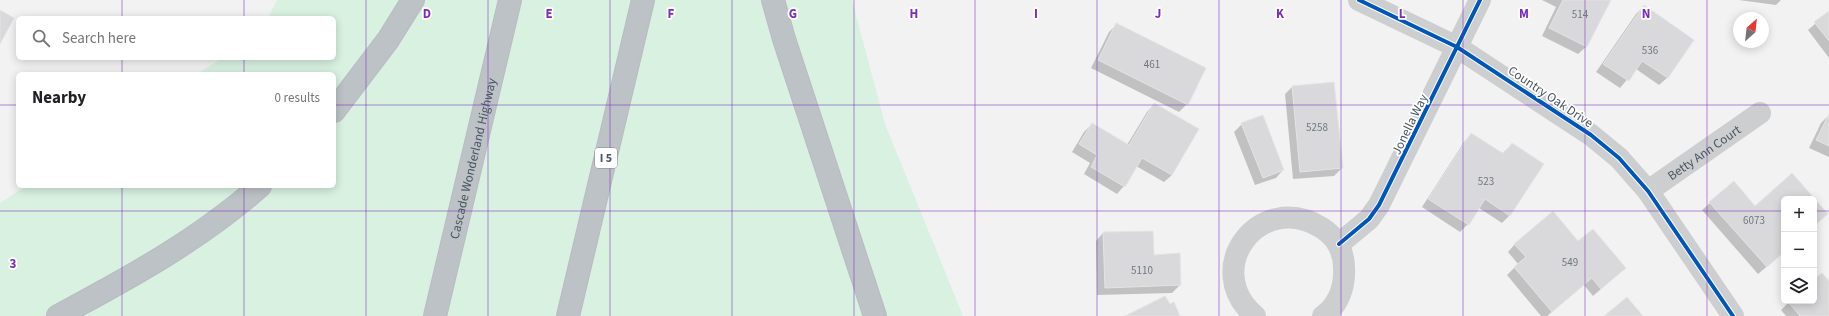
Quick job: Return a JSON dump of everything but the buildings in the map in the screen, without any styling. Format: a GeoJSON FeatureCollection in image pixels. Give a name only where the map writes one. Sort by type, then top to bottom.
{"type":"FeatureCollection","features":[{"type":"Feature","properties":{"kind":"highway"},"geometry":{"type":"LineString","coordinates":[[336,108],[388,40],[413,0]]}},
{"type":"Feature","properties":{"kind":"highway","name":"Cascade Wonderland Highway"},"geometry":{"type":"LineString","coordinates":[[435,316],[510,0]]}},
{"type":"Feature","properties":{"kind":"highway","name":"I 5"},"geometry":{"type":"LineString","coordinates":[[568,316],[643,0]]}},
{"type":"Feature","properties":{"kind":"highway"},"geometry":{"type":"LineString","coordinates":[[773,0],[784,39],[875,316]]}},
{"type":"Feature","properties":{"kind":"highway"},"geometry":{"type":"LineString","coordinates":[[58,316],[146,269],[183,245],[241,203],[258,188]]}},
{"type":"Feature","properties":{"kind":"street","name":"Country Oak Drive"},"geometry":{"type":"LineString","coordinates":[[1359,0],[1457,47],[1591,135],[1619,158],[1648,191],[1733,316]]}},
{"type":"Feature","properties":{"kind":"street","name":"Jonella Way"},"geometry":{"type":"LineString","coordinates":[[1339,244],[1368,219],[1379,205],[1480,0]]}},
{"type":"Feature","properties":{"kind":"street","name":"Betty Ann Court"},"geometry":{"type":"LineString","coordinates":[[1648,191],[1760,113]]}},
{"type":"Feature","properties":{"kind":"street"},"geometry":{"type":"LineString","coordinates":[[1255,316],[1246,308],[1237,293],[1233,275],[1235,256],[1244,240],[1257,226],[1274,218],[1292,216],[1310,220],[1326,230],[1339,244],[1344,262],[1345,280],[1339,298],[1323,316]]}},
{"type":"Feature","properties":{"kind":"green space"},"geometry":{"type":"Polygon","coordinates":[[[277,0],[852,0],[885,124],[963,316],[0,316],[0,203],[23,188],[336,188],[336,72],[200,72],[219,60],[336,60],[336,16],[269,16],[277,0]]]}},
{"type":"Feature","properties":{"kind":"cycle path"},"geometry":{"type":"LineString","coordinates":[[1359,0],[1457,47],[1591,135],[1619,158],[1648,191],[1733,316]]}},
{"type":"Feature","properties":{"kind":"cycle path"},"geometry":{"type":"LineString","coordinates":[[1339,244],[1369,219],[1379,205],[1480,0]]}}]}
